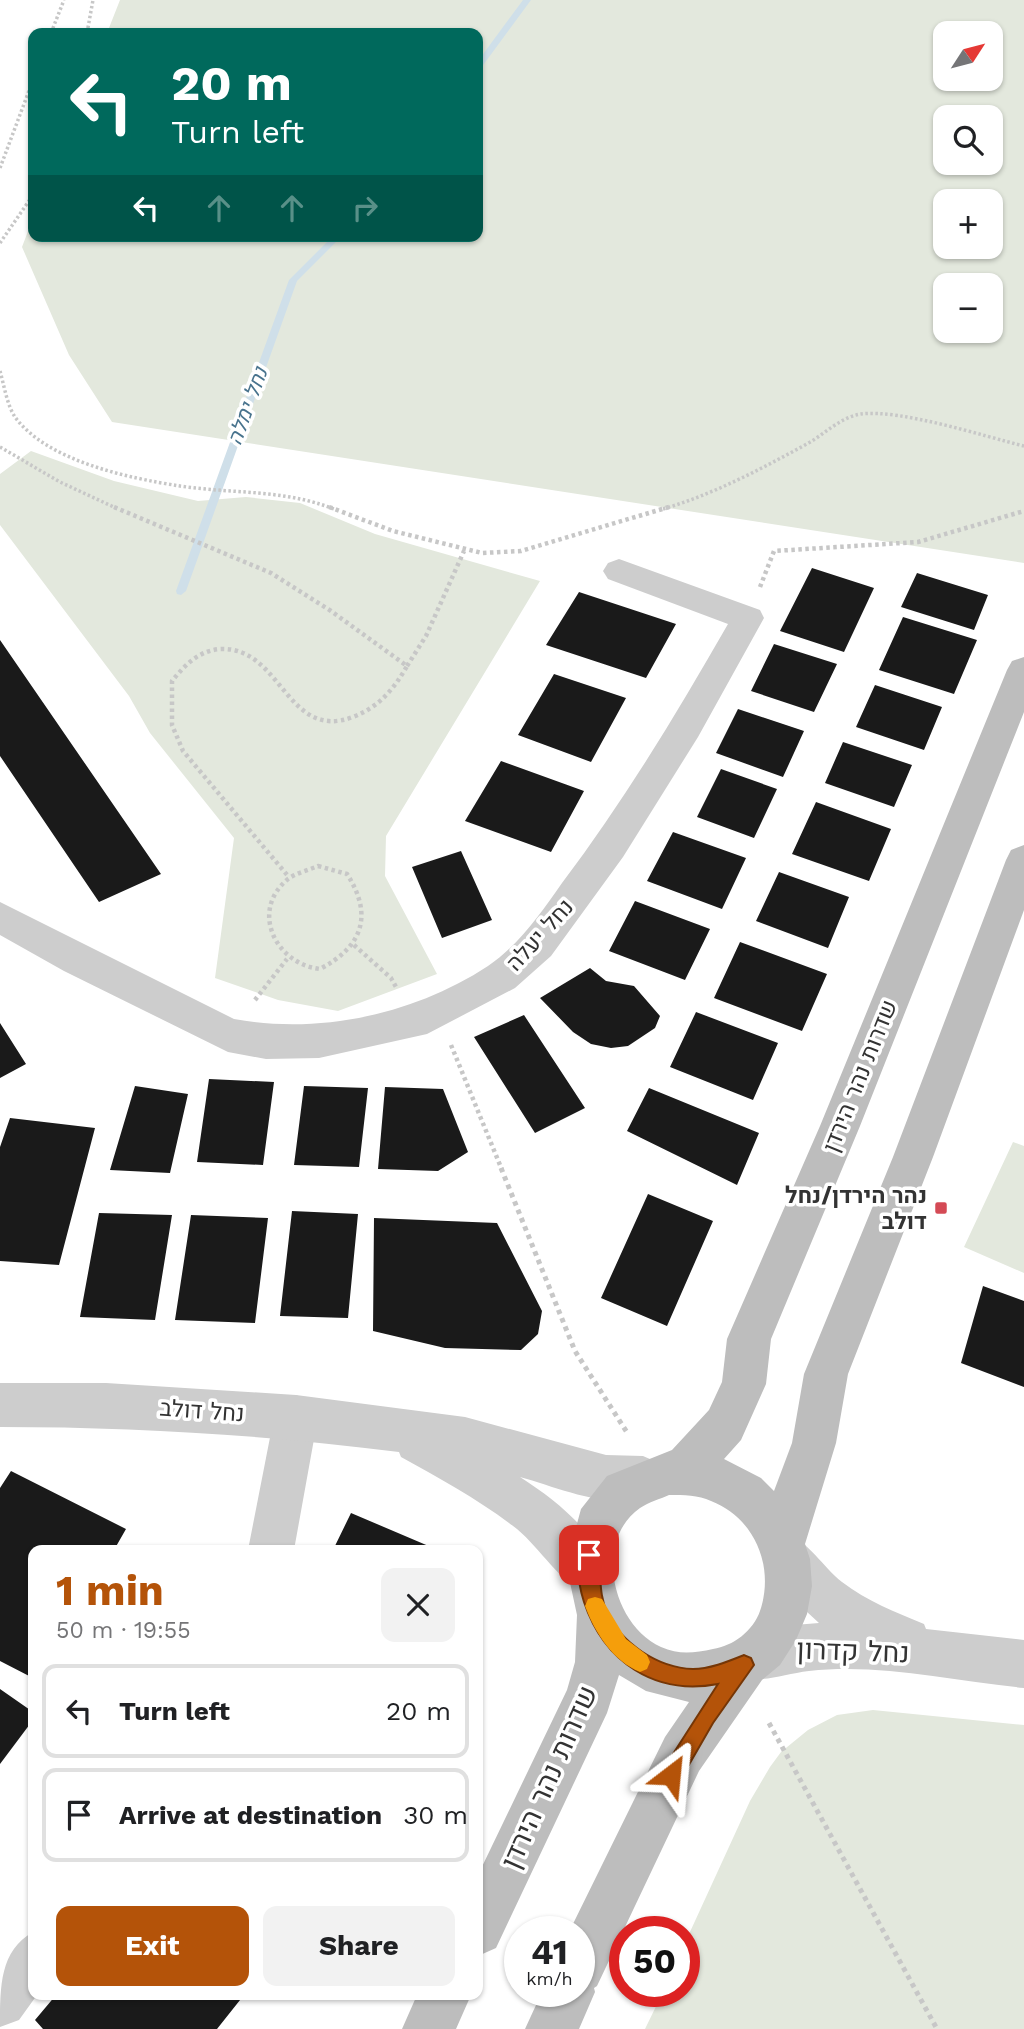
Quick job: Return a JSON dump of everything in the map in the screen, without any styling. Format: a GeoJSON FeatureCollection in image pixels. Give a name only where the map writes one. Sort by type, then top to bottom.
{"type":"FeatureCollection","features":[{"type":"Feature","properties":{"kind":"main road","name":"שדרות נהר הירדן"},"geometry":{"type":"LineString","coordinates":[[660,1475],[724,1425],[744,1384],[749,1339],[840,1126],[1024,670]]}},
{"type":"Feature","properties":{"kind":"main road"},"geometry":{"type":"LineString","coordinates":[[595,1936],[682,1754],[749,1661],[772,1637],[784,1612],[788,1584],[784,1550],[797,1487],[814,1443],[826,1374],[913,1157],[1024,859]]}},
{"type":"Feature","properties":{"kind":"main road"},"geometry":{"type":"LineString","coordinates":[[749,1661],[717,1675],[693,1679],[661,1673],[619,1646],[599,1619],[589,1587],[592,1540],[604,1512],[626,1489],[660,1475],[724,1480],[748,1496],[768,1518],[784,1550]]}},
{"type":"Feature","properties":{"kind":"main road","name":"שדרות נהר הירדן"},"geometry":{"type":"LineString","coordinates":[[483,1920],[590,1696],[599,1662],[599,1619]]}},
{"type":"Feature","properties":{"kind":"main road"},"geometry":{"type":"LineString","coordinates":[[428,2029],[442,2000]]}},
{"type":"Feature","properties":{"kind":"main road"},"geometry":{"type":"LineString","coordinates":[[551,2029],[562,2007]]}},
{"type":"Feature","properties":{"kind":"street"},"geometry":{"type":"LineString","coordinates":[[619,572],[748,618]]}},
{"type":"Feature","properties":{"kind":"street","name":"נחל יעלה"},"geometry":{"type":"LineString","coordinates":[[0,917],[77,960],[228,1035],[265,1042],[320,1041],[425,1017],[502,977],[538,945],[610,848],[686,728],[748,618]]}},
{"type":"Feature","properties":{"kind":"street","name":"נחל דולב"},"geometry":{"type":"LineString","coordinates":[[0,1405],[106,1405],[296,1417],[465,1439],[606,1478],[660,1475]]}},
{"type":"Feature","properties":{"kind":"street"},"geometry":{"type":"LineString","coordinates":[[272,1545],[296,1417]]}},
{"type":"Feature","properties":{"kind":"street","name":"נחל דולב"},"geometry":{"type":"LineString","coordinates":[[403,1433],[486,1479],[560,1536],[588,1571]]}},
{"type":"Feature","properties":{"kind":"street","name":"נחל קדרון"},"geometry":{"type":"LineString","coordinates":[[784,1550],[809,1586],[844,1613],[890,1635],[955,1658]]}},
{"type":"Feature","properties":{"kind":"street","name":"נחל קדרון"},"geometry":{"type":"LineString","coordinates":[[749,1661],[774,1650],[806,1646],[1024,1664]]}},
{"type":"Feature","properties":{"kind":"street"},"geometry":{"type":"LineString","coordinates":[[0,2001],[28,1965]]}},
{"type":"Feature","properties":{"kind":"path"},"geometry":{"type":"LineString","coordinates":[[53,28],[64,0]]}},
{"type":"Feature","properties":{"kind":"path"},"geometry":{"type":"LineString","coordinates":[[88,28],[93,0]]}},
{"type":"Feature","properties":{"kind":"path"},"geometry":{"type":"LineString","coordinates":[[0,168],[28,93]]}},
{"type":"Feature","properties":{"kind":"path"},"geometry":{"type":"LineString","coordinates":[[0,243],[28,202]]}},
{"type":"Feature","properties":{"kind":"path"},"geometry":{"type":"LineString","coordinates":[[0,371],[13,414],[29,433],[49,448],[92,464],[180,486],[280,493],[311,500],[393,531],[464,551],[521,551],[686,502],[785,457],[820,437],[842,420],[862,414],[919,420],[1024,446]]}},
{"type":"Feature","properties":{"kind":"path"},"geometry":{"type":"LineString","coordinates":[[0,447],[75,493],[253,564],[334,614],[407,666]]}},
{"type":"Feature","properties":{"kind":"path"},"geometry":{"type":"LineString","coordinates":[[748,618],[774,551],[918,542],[1024,511]]}},
{"type":"Feature","properties":{"kind":"path"},"geometry":{"type":"LineString","coordinates":[[288,876],[183,751],[172,724],[172,681],[192,656],[208,649],[231,648],[250,653],[306,714],[322,721],[340,722],[382,702],[426,636],[464,551]]}},
{"type":"Feature","properties":{"kind":"path"},"geometry":{"type":"LineString","coordinates":[[318,866],[347,874],[361,899],[362,925],[354,944],[335,964],[317,970],[300,968],[287,959],[273,938],[270,912],[271,899],[288,876],[318,866]]}},
{"type":"Feature","properties":{"kind":"path"},"geometry":{"type":"LineString","coordinates":[[354,944],[391,978],[425,1017],[575,1352],[660,1475]]}},
{"type":"Feature","properties":{"kind":"path"},"geometry":{"type":"LineString","coordinates":[[228,1035],[287,959]]}},
{"type":"Feature","properties":{"kind":"path"},"geometry":{"type":"LineString","coordinates":[[769,1723],[937,2029]]}},
{"type":"Feature","properties":{"kind":"shaded area"},"geometry":{"type":"Polygon","coordinates":[[[120,0],[1024,0],[1024,563],[112,422],[69,355],[22,247],[28,231],[28,242],[483,242],[483,28],[109,28],[120,0]]]}},
{"type":"Feature","properties":{"kind":"shaded area"},"geometry":{"type":"Polygon","coordinates":[[[31,451],[114,481],[198,501],[246,497],[300,503],[375,534],[540,581],[386,836],[385,876],[437,974],[338,1011],[278,1000],[215,978],[234,838],[150,733],[129,696],[0,525],[0,474],[31,451]]]}},
{"type":"Feature","properties":{"kind":"shaded area"},"geometry":{"type":"Polygon","coordinates":[[[1013,1142],[1024,1146],[1024,1273],[964,1247],[1013,1142]]]}},
{"type":"Feature","properties":{"kind":"shaded area"},"geometry":{"type":"Polygon","coordinates":[[[873,1710],[1024,1725],[1024,2029],[645,2029],[656,2007],[700,2007],[700,1916],[697,1916],[750,1801],[781,1752],[808,1730],[837,1715],[873,1710]]]}},
{"type":"Feature","properties":{"kind":"building"},"geometry":{"type":"Polygon","coordinates":[[[812,568],[874,588],[844,652],[780,631],[812,568]]]}},
{"type":"Feature","properties":{"kind":"building"},"geometry":{"type":"Polygon","coordinates":[[[917,573],[988,595],[974,630],[901,607],[917,573]]]}},
{"type":"Feature","properties":{"kind":"building"},"geometry":{"type":"Polygon","coordinates":[[[579,592],[676,624],[646,678],[546,645],[579,592]]]}},
{"type":"Feature","properties":{"kind":"building"},"geometry":{"type":"Polygon","coordinates":[[[903,617],[977,640],[954,694],[879,670],[903,617]]]}},
{"type":"Feature","properties":{"kind":"building"},"geometry":{"type":"Polygon","coordinates":[[[0,640],[161,874],[99,902],[0,756],[0,640]]]}},
{"type":"Feature","properties":{"kind":"building"},"geometry":{"type":"Polygon","coordinates":[[[774,644],[837,664],[814,712],[751,691],[774,644]]]}},
{"type":"Feature","properties":{"kind":"building"},"geometry":{"type":"Polygon","coordinates":[[[554,674],[626,698],[591,762],[518,735],[554,674]]]}},
{"type":"Feature","properties":{"kind":"building"},"geometry":{"type":"Polygon","coordinates":[[[875,685],[942,707],[924,750],[856,727],[875,685]]]}},
{"type":"Feature","properties":{"kind":"building"},"geometry":{"type":"Polygon","coordinates":[[[738,709],[804,731],[783,777],[716,753],[738,709]]]}},
{"type":"Feature","properties":{"kind":"building"},"geometry":{"type":"Polygon","coordinates":[[[843,742],[912,765],[894,807],[825,783],[843,742]]]}},
{"type":"Feature","properties":{"kind":"building"},"geometry":{"type":"Polygon","coordinates":[[[501,761],[584,791],[551,852],[465,821],[501,761]]]}},
{"type":"Feature","properties":{"kind":"building"},"geometry":{"type":"Polygon","coordinates":[[[721,769],[777,789],[754,838],[697,817],[721,769]]]}},
{"type":"Feature","properties":{"kind":"building"},"geometry":{"type":"Polygon","coordinates":[[[816,802],[891,829],[869,881],[792,854],[816,802]]]}},
{"type":"Feature","properties":{"kind":"building"},"geometry":{"type":"Polygon","coordinates":[[[673,832],[746,858],[722,909],[647,881],[673,832]]]}},
{"type":"Feature","properties":{"kind":"building"},"geometry":{"type":"Polygon","coordinates":[[[461,851],[492,920],[442,938],[412,867],[461,851]]]}},
{"type":"Feature","properties":{"kind":"building"},"geometry":{"type":"Polygon","coordinates":[[[779,872],[849,897],[828,948],[756,921],[779,872]]]}},
{"type":"Feature","properties":{"kind":"building"},"geometry":{"type":"Polygon","coordinates":[[[635,901],[710,929],[685,980],[609,951],[635,901]]]}},
{"type":"Feature","properties":{"kind":"building"},"geometry":{"type":"Polygon","coordinates":[[[740,942],[827,974],[802,1031],[714,998],[740,942]]]}},
{"type":"Feature","properties":{"kind":"building"},"geometry":{"type":"Polygon","coordinates":[[[590,968],[606,981],[634,986],[660,1016],[655,1028],[628,1046],[611,1048],[591,1044],[573,1032],[540,998],[590,968]]]}},
{"type":"Feature","properties":{"kind":"building"},"geometry":{"type":"Polygon","coordinates":[[[696,1012],[778,1043],[753,1100],[670,1067],[696,1012]]]}},
{"type":"Feature","properties":{"kind":"building"},"geometry":{"type":"Polygon","coordinates":[[[524,1015],[585,1108],[535,1133],[474,1037],[524,1015]]]}},
{"type":"Feature","properties":{"kind":"building"},"geometry":{"type":"Polygon","coordinates":[[[0,1023],[26,1064],[0,1078],[0,1023]]]}},
{"type":"Feature","properties":{"kind":"building"},"geometry":{"type":"Polygon","coordinates":[[[209,1079],[274,1082],[263,1165],[197,1162],[209,1079]]]}},
{"type":"Feature","properties":{"kind":"building"},"geometry":{"type":"Polygon","coordinates":[[[135,1086],[188,1094],[170,1173],[110,1170],[135,1086]]]}},
{"type":"Feature","properties":{"kind":"building"},"geometry":{"type":"Polygon","coordinates":[[[304,1086],[368,1088],[359,1167],[294,1165],[304,1086]]]}},
{"type":"Feature","properties":{"kind":"building"},"geometry":{"type":"Polygon","coordinates":[[[385,1087],[443,1089],[468,1152],[438,1171],[378,1169],[385,1087]]]}},
{"type":"Feature","properties":{"kind":"building"},"geometry":{"type":"Polygon","coordinates":[[[649,1088],[759,1133],[737,1185],[627,1131],[649,1088]]]}},
{"type":"Feature","properties":{"kind":"building"},"geometry":{"type":"Polygon","coordinates":[[[10,1118],[95,1128],[59,1265],[0,1261],[0,1147],[10,1118]]]}},
{"type":"Feature","properties":{"kind":"building"},"geometry":{"type":"Polygon","coordinates":[[[648,1194],[713,1221],[667,1326],[601,1298],[648,1194]]]}},
{"type":"Feature","properties":{"kind":"building"},"geometry":{"type":"Polygon","coordinates":[[[292,1211],[358,1214],[348,1318],[280,1316],[292,1211]]]}},
{"type":"Feature","properties":{"kind":"building"},"geometry":{"type":"Polygon","coordinates":[[[99,1213],[172,1215],[155,1320],[80,1317],[99,1213]]]}},
{"type":"Feature","properties":{"kind":"building"},"geometry":{"type":"Polygon","coordinates":[[[191,1215],[268,1218],[255,1323],[175,1320],[191,1215]]]}},
{"type":"Feature","properties":{"kind":"building"},"geometry":{"type":"Polygon","coordinates":[[[374,1218],[497,1223],[542,1311],[538,1334],[521,1350],[445,1348],[373,1331],[374,1218]]]}},
{"type":"Feature","properties":{"kind":"building"},"geometry":{"type":"Polygon","coordinates":[[[983,1286],[1024,1301],[1024,1387],[961,1363],[983,1286]]]}},
{"type":"Feature","properties":{"kind":"building"},"geometry":{"type":"Polygon","coordinates":[[[11,1471],[126,1529],[117,1545],[28,1545],[28,1675],[0,1661],[0,1488],[11,1471]]]}},
{"type":"Feature","properties":{"kind":"building"},"geometry":{"type":"Polygon","coordinates":[[[351,1513],[426,1545],[335,1545],[351,1513]]]}},
{"type":"Feature","properties":{"kind":"building"},"geometry":{"type":"Polygon","coordinates":[[[0,1689],[28,1709],[28,1727],[0,1764],[0,1689]]]}},
{"type":"Feature","properties":{"kind":"building"},"geometry":{"type":"Polygon","coordinates":[[[52,2000],[240,2000],[217,2029],[43,2029],[35,2020],[52,2000]]]}},
{"type":"Feature","properties":{"kind":"waterway","name":"נחל ימלה"},"geometry":{"type":"LineString","coordinates":[[483,59],[527,0]]}},
{"type":"Feature","properties":{"kind":"waterway","name":"נחל ימלה"},"geometry":{"type":"LineString","coordinates":[[181,591],[293,280],[332,242]]}},
{"type":"Feature","properties":{"kind":"slow traffic"},"geometry":{"type":"LineString","coordinates":[[595,1606],[608,1633],[619,1646],[640,1662]]}},
{"type":"Feature","properties":{"kind":"place","name":"נהר הירדן/נחל דולב"},"geometry":{"type":"Point","coordinates":[941,1208]}},
{"type":"Feature","properties":{"kind":"route"},"geometry":{"type":"LineString","coordinates":[[589,1555],[589,1587],[599,1619],[619,1646],[632,1657],[661,1673],[693,1679],[724,1673],[744,1665],[706,1716],[671,1775]]}}]}
